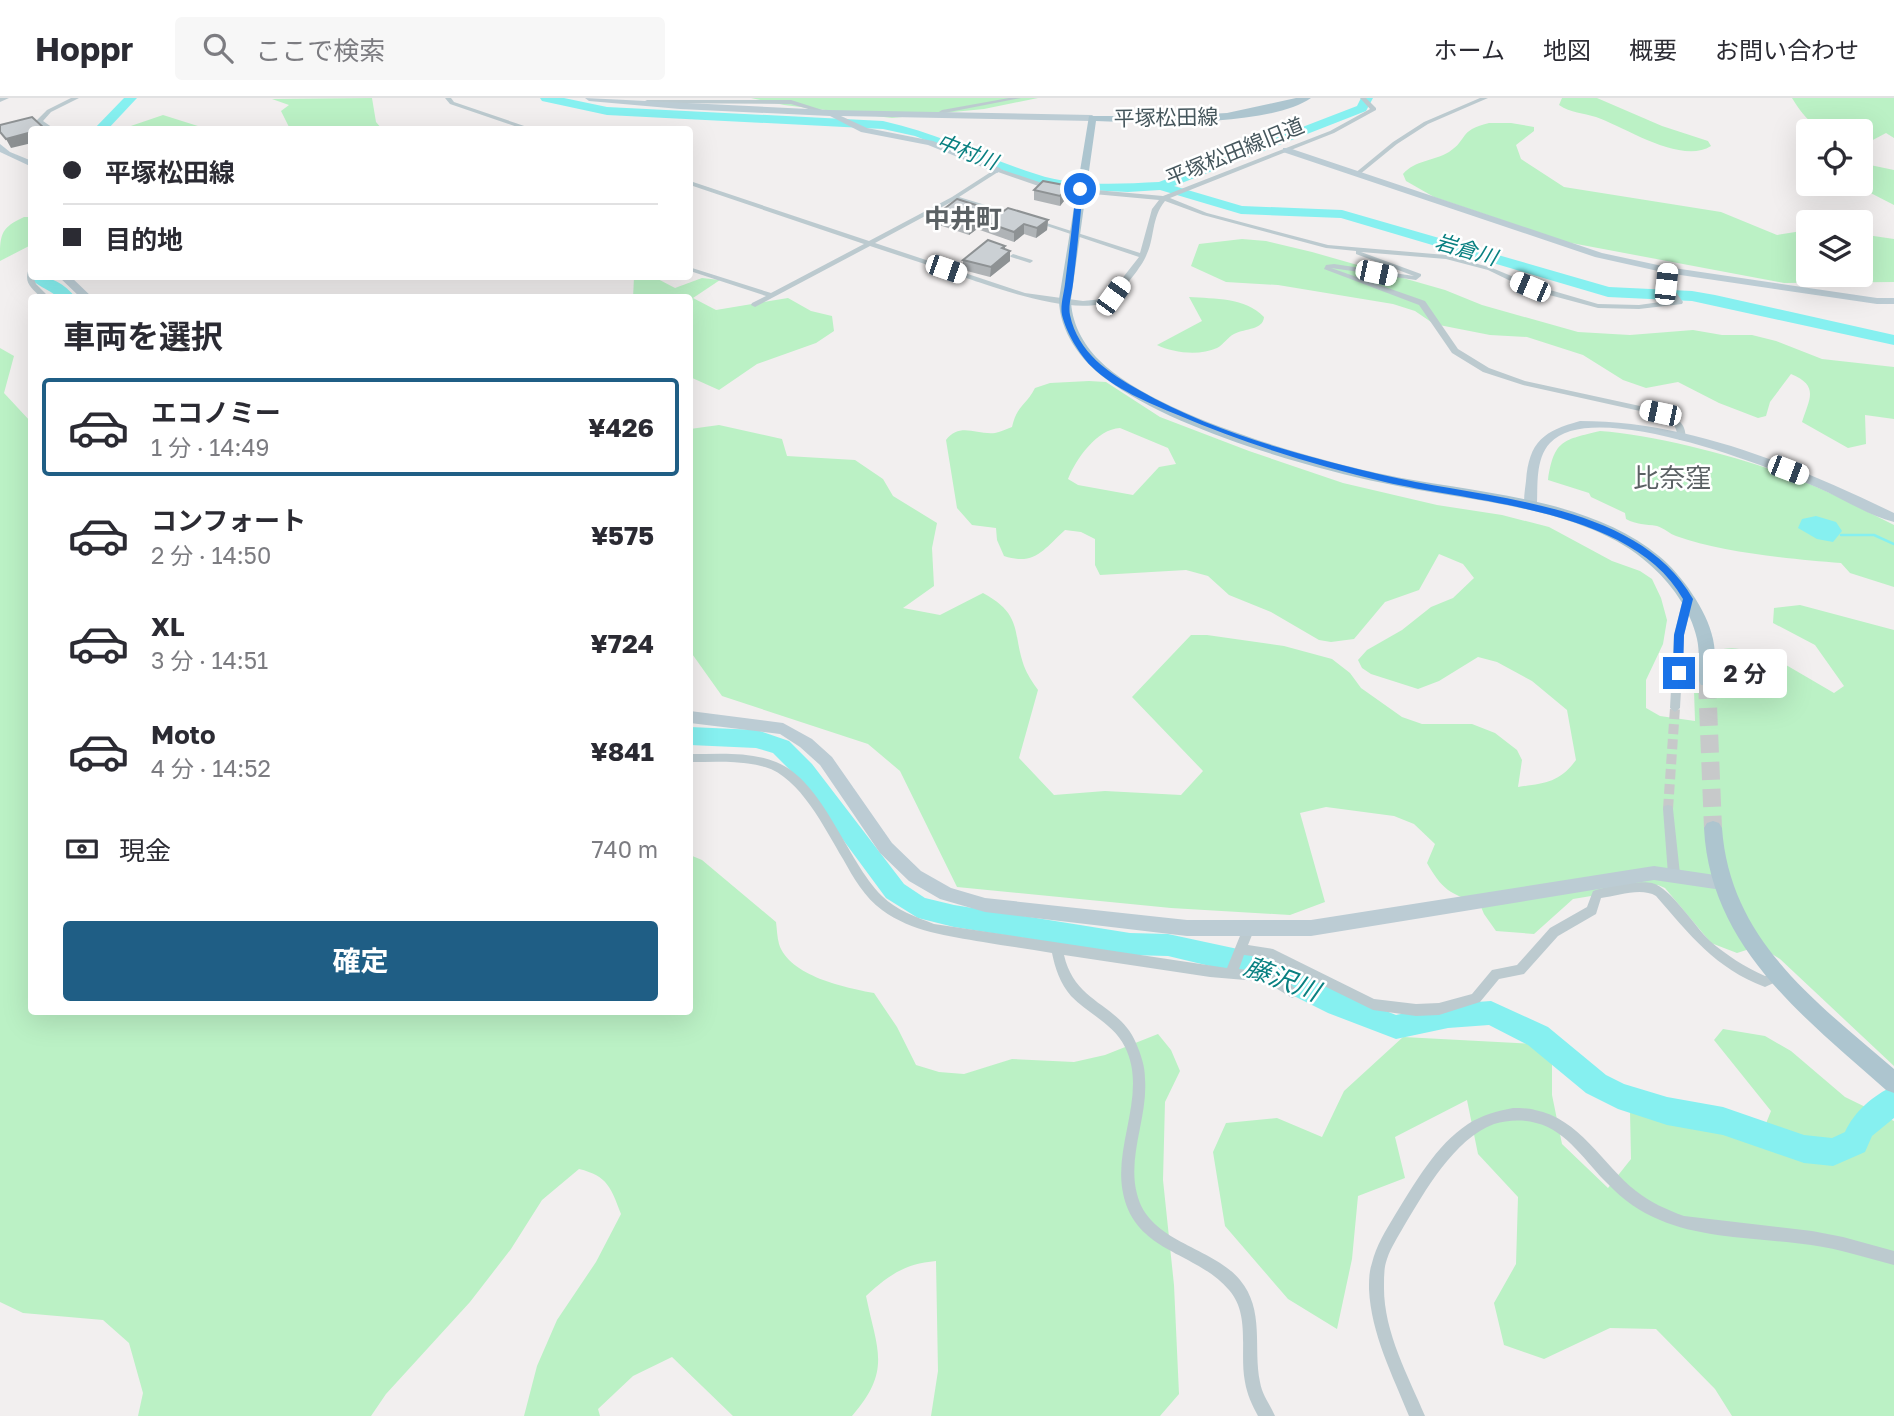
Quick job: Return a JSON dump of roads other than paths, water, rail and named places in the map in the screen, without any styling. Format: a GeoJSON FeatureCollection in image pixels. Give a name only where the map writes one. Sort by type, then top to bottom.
{"type":"FeatureCollection","features":[{"type":"Feature","properties":{"kind":"main road","name":"平塚松田線"},"geometry":{"type":"LineString","coordinates":[[1306,98],[1261,112],[1210,119],[1092,118],[1073,232],[1065,302],[1066,314],[1082,350],[1094,365],[1128,388],[1238,437],[1338,468],[1530,505],[1596,526],[1627,541],[1657,563],[1681,587],[1688,599],[1705,637],[1707,681]]}},
{"type":"Feature","properties":{"kind":"main road"},"geometry":{"type":"LineString","coordinates":[[1713,828],[1721,883],[1732,909],[1776,976],[1889,1079]]}},
{"type":"Feature","properties":{"kind":"street"},"geometry":{"type":"LineString","coordinates":[[0,100],[6,98]]}},
{"type":"Feature","properties":{"kind":"street"},"geometry":{"type":"LineString","coordinates":[[0,131],[39,121],[49,111],[76,98]]}},
{"type":"Feature","properties":{"kind":"street"},"geometry":{"type":"LineString","coordinates":[[448,98],[452,103],[521,126]]}},
{"type":"Feature","properties":{"kind":"street"},"geometry":{"type":"LineString","coordinates":[[589,98],[832,115],[1092,118]]}},
{"type":"Feature","properties":{"kind":"street"},"geometry":{"type":"LineString","coordinates":[[937,115],[1018,98]]}},
{"type":"Feature","properties":{"kind":"street","name":"平塚松田線旧道"},"geometry":{"type":"LineString","coordinates":[[1065,302],[1107,302],[1143,256],[1155,209],[1164,198],[1369,114],[1374,109],[1363,98]]}},
{"type":"Feature","properties":{"kind":"street"},"geometry":{"type":"LineString","coordinates":[[1357,174],[1395,143],[1426,123],[1485,98]]}},
{"type":"Feature","properties":{"kind":"street"},"geometry":{"type":"LineString","coordinates":[[684,101],[702,107]]}},
{"type":"Feature","properties":{"kind":"street"},"geometry":{"type":"LineString","coordinates":[[634,103],[791,102],[832,115],[858,127],[923,141],[1032,184],[1081,186],[1164,198],[1205,214],[1328,247],[1446,257],[1490,269],[1530,287],[1598,306],[1639,307],[1679,302],[1666,284],[1667,270]]}},
{"type":"Feature","properties":{"kind":"street"},"geometry":{"type":"LineString","coordinates":[[39,121],[47,126]]}},
{"type":"Feature","properties":{"kind":"street"},"geometry":{"type":"LineString","coordinates":[[0,147],[7,154],[28,162]]}},
{"type":"Feature","properties":{"kind":"street"},"geometry":{"type":"LineString","coordinates":[[1286,150],[1568,246],[1667,270],[1877,301],[1894,301]]}},
{"type":"Feature","properties":{"kind":"street"},"geometry":{"type":"LineString","coordinates":[[755,306],[954,198],[997,170]]}},
{"type":"Feature","properties":{"kind":"street"},"geometry":{"type":"LineString","coordinates":[[693,184],[1023,295],[1065,302]]}},
{"type":"Feature","properties":{"kind":"street"},"geometry":{"type":"LineString","coordinates":[[954,198],[1019,217]]}},
{"type":"Feature","properties":{"kind":"street"},"geometry":{"type":"LineString","coordinates":[[1033,221],[1143,256]]}},
{"type":"Feature","properties":{"kind":"street"},"geometry":{"type":"LineString","coordinates":[[1299,239],[1297,241],[1300,243],[1312,247],[1356,252],[1418,273],[1416,278],[1408,278],[1334,265],[1327,267],[1422,303],[1455,351],[1486,370],[1523,383],[1660,413],[1680,425],[1682,438]]}},
{"type":"Feature","properties":{"kind":"street"},"geometry":{"type":"LineString","coordinates":[[1013,256],[1030,261]]}},
{"type":"Feature","properties":{"kind":"street"},"geometry":{"type":"LineString","coordinates":[[693,270],[772,296]]}},
{"type":"Feature","properties":{"kind":"street"},"geometry":{"type":"LineString","coordinates":[[29,280],[42,294]]}},
{"type":"Feature","properties":{"kind":"street"},"geometry":{"type":"LineString","coordinates":[[68,280],[83,294]]}},
{"type":"Feature","properties":{"kind":"street"},"geometry":{"type":"LineString","coordinates":[[1530,505],[1537,450],[1548,437],[1562,429],[1598,422],[1682,438],[1794,472],[1894,518]]}},
{"type":"Feature","properties":{"kind":"street"},"geometry":{"type":"LineString","coordinates":[[1675,708],[1679,635],[1688,599]]}},
{"type":"Feature","properties":{"kind":"street"},"geometry":{"type":"LineString","coordinates":[[693,717],[783,729],[806,743],[826,761],[886,848],[915,876],[946,894],[985,905],[1187,928],[1248,930],[1311,928],[1654,873],[1721,883]]}},
{"type":"Feature","properties":{"kind":"street"},"geometry":{"type":"LineString","coordinates":[[693,758],[745,759],[776,766],[801,787],[877,898],[897,914],[933,929],[1272,979],[1292,992]]}},
{"type":"Feature","properties":{"kind":"street"},"geometry":{"type":"LineString","coordinates":[[1668,809],[1674,874]]}},
{"type":"Feature","properties":{"kind":"street"},"geometry":{"type":"LineString","coordinates":[[1241,949],[1269,953],[1373,1004],[1416,1010],[1439,1009],[1476,998],[1496,974],[1520,970],[1554,932],[1592,911],[1597,894],[1642,887],[1660,893],[1705,944],[1741,971],[1765,982],[1776,976]]}},
{"type":"Feature","properties":{"kind":"street"},"geometry":{"type":"LineString","coordinates":[[1231,973],[1248,930]]}},
{"type":"Feature","properties":{"kind":"street"},"geometry":{"type":"LineString","coordinates":[[1057,948],[1058,961],[1069,987],[1118,1027],[1133,1053],[1139,1085],[1129,1166],[1129,1193],[1136,1214],[1152,1233],[1217,1271],[1236,1286],[1249,1316],[1251,1387],[1258,1405],[1267,1416]]}},
{"type":"Feature","properties":{"kind":"street"},"geometry":{"type":"LineString","coordinates":[[1418,1416],[1380,1320],[1377,1268],[1383,1251],[1443,1154],[1459,1140],[1491,1120],[1521,1114],[1551,1121],[1569,1135],[1625,1191],[1665,1217],[1684,1223],[1843,1244],[1894,1258]]}},
{"type":"Feature","properties":{"kind":"water"},"geometry":{"type":"Polygon","coordinates":[[[1816,516],[1836,522],[1842,531],[1833,542],[1817,539],[1798,528],[1802,519],[1816,516]]]}},
{"type":"Feature","properties":{"kind":"waterway","name":"藤沢川"},"geometry":{"type":"LineString","coordinates":[[103,126],[131,98]]}},
{"type":"Feature","properties":{"kind":"waterway","name":"中村川"},"geometry":{"type":"LineString","coordinates":[[546,98],[607,111],[883,125],[919,133],[1033,178],[1066,185],[1128,188],[1161,186]]}},
{"type":"Feature","properties":{"kind":"waterway","name":"中村川"},"geometry":{"type":"LineString","coordinates":[[1161,186],[1362,108],[1367,98]]}},
{"type":"Feature","properties":{"kind":"waterway","name":"岩倉川"},"geometry":{"type":"LineString","coordinates":[[1161,186],[1241,210],[1342,214],[1608,292],[1692,296],[1894,340]]}},
{"type":"Feature","properties":{"kind":"waterway","name":"藤沢川"},"geometry":{"type":"LineString","coordinates":[[39,280],[54,285],[64,294]]}},
{"type":"Feature","properties":{"kind":"waterway"},"geometry":{"type":"LineString","coordinates":[[1841,535],[1874,535],[1894,544]]}},
{"type":"Feature","properties":{"kind":"waterway","name":"藤沢川"},"geometry":{"type":"LineString","coordinates":[[693,736],[757,739],[781,747],[804,770],[895,891],[918,907],[954,916],[1130,944],[1168,945],[1261,966],[1337,1004],[1396,1027],[1448,1016],[1491,1013],[1538,1036],[1596,1084],[1618,1096],[1667,1111],[1723,1121],[1804,1149],[1833,1152],[1855,1142],[1862,1126],[1894,1100]]}},
{"type":"Feature","properties":{"kind":"tunnel"},"geometry":{"type":"LineString","coordinates":[[1707,681],[1713,828]]}},
{"type":"Feature","properties":{"kind":"tunnel"},"geometry":{"type":"LineString","coordinates":[[1668,809],[1675,708]]}},
{"type":"Feature","properties":{"kind":"district","name":"中井町"},"geometry":{"type":"Point","coordinates":[963,219]}},
{"type":"Feature","properties":{"kind":"district","name":"比奈窪"},"geometry":{"type":"Point","coordinates":[1672,478]}}]}
